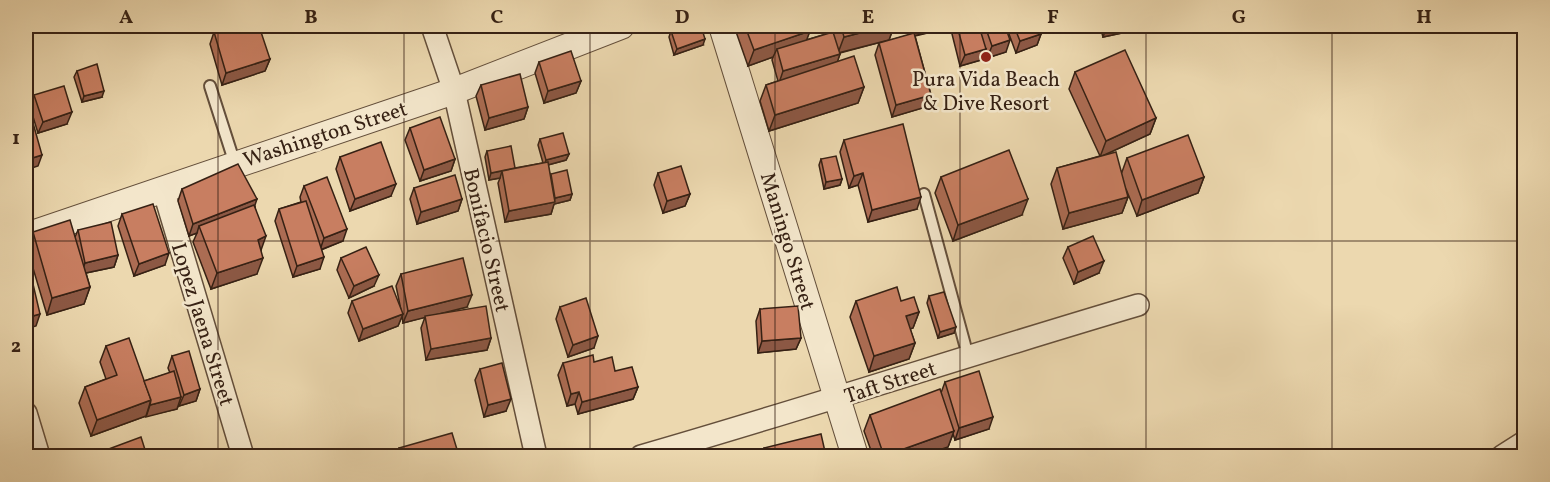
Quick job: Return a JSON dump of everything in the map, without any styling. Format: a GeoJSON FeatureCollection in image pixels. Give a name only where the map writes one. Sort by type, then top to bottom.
{"type":"FeatureCollection","features":[{"type":"Feature","properties":{"kind":"street","name":"Bonifacio Street"},"geometry":{"type":"LineString","coordinates":[[432,26],[454,92],[536,456]]}},
{"type":"Feature","properties":{"kind":"street","name":"Washington Street"},"geometry":{"type":"LineString","coordinates":[[26,236],[164,192],[235,164],[454,92],[621,26]]}},
{"type":"Feature","properties":{"kind":"street","name":"Maningo Street"},"geometry":{"type":"LineString","coordinates":[[722,26],[855,456]]}},
{"type":"Feature","properties":{"kind":"street","name":"Lopez Jaena Street"},"geometry":{"type":"LineString","coordinates":[[164,192],[243,456]]}},
{"type":"Feature","properties":{"kind":"street","name":"Taft Street"},"geometry":{"type":"LineString","coordinates":[[641,456],[837,399],[1138,304]]}},
{"type":"Feature","properties":{"kind":"street"},"geometry":{"type":"LineString","coordinates":[[26,413],[39,456]]}},
{"type":"Feature","properties":{"kind":"street"},"geometry":{"type":"LineString","coordinates":[[1502,456],[1524,441]]}},
{"type":"Feature","properties":{"kind":"lane"},"geometry":{"type":"LineString","coordinates":[[210,86],[235,164]]}},
{"type":"Feature","properties":{"kind":"lane"},"geometry":{"type":"LineString","coordinates":[[924,194],[968,356]]}},
{"type":"Feature","properties":{"kind":"building"},"geometry":{"type":"Polygon","coordinates":[[[235,26],[259,26],[270,59],[226,73],[214,32],[235,26]]]}},
{"type":"Feature","properties":{"kind":"building"},"geometry":{"type":"Polygon","coordinates":[[[687,26],[701,26],[705,39],[677,49],[671,31],[687,26]]]}},
{"type":"Feature","properties":{"kind":"building"},"geometry":{"type":"Polygon","coordinates":[[[745,26],[808,26],[810,31],[754,50],[745,26]]]}},
{"type":"Feature","properties":{"kind":"building"},"geometry":{"type":"Polygon","coordinates":[[[841,26],[887,26],[844,37],[841,26]]]}},
{"type":"Feature","properties":{"kind":"building"},"geometry":{"type":"Polygon","coordinates":[[[957,26],[979,26],[986,49],[965,55],[957,26]]]}},
{"type":"Feature","properties":{"kind":"building"},"geometry":{"type":"Polygon","coordinates":[[[985,26],[1005,26],[1010,40],[992,46],[985,26]]]}},
{"type":"Feature","properties":{"kind":"building"},"geometry":{"type":"Polygon","coordinates":[[[1014,26],[1038,26],[1041,34],[1020,41],[1014,26]]]}},
{"type":"Feature","properties":{"kind":"building"},"geometry":{"type":"Polygon","coordinates":[[[833,32],[840,54],[783,71],[777,49],[833,32]]]}},
{"type":"Feature","properties":{"kind":"building"},"geometry":{"type":"Polygon","coordinates":[[[914,33],[931,95],[896,105],[879,43],[914,33]]]}},
{"type":"Feature","properties":{"kind":"building"},"geometry":{"type":"Polygon","coordinates":[[[1125,50],[1156,118],[1106,141],[1075,72],[1125,50]]]}},
{"type":"Feature","properties":{"kind":"building"},"geometry":{"type":"Polygon","coordinates":[[[571,51],[581,81],[548,91],[539,62],[571,51]]]}},
{"type":"Feature","properties":{"kind":"building"},"geometry":{"type":"Polygon","coordinates":[[[854,56],[864,87],[775,115],[766,85],[854,56]]]}},
{"type":"Feature","properties":{"kind":"building"},"geometry":{"type":"Polygon","coordinates":[[[97,64],[104,91],[84,96],[77,71],[97,64]]]}},
{"type":"Feature","properties":{"kind":"building"},"geometry":{"type":"Polygon","coordinates":[[[520,74],[528,107],[489,118],[481,85],[520,74]]]}},
{"type":"Feature","properties":{"kind":"building"},"geometry":{"type":"Polygon","coordinates":[[[64,86],[72,112],[43,122],[34,95],[64,86]]]}},
{"type":"Feature","properties":{"kind":"building"},"geometry":{"type":"Polygon","coordinates":[[[440,117],[455,159],[424,170],[410,128],[440,117]]]}},
{"type":"Feature","properties":{"kind":"building"},"geometry":{"type":"Polygon","coordinates":[[[33,123],[42,155],[26,160],[26,126],[33,123]]]}},
{"type":"Feature","properties":{"kind":"building"},"geometry":{"type":"Polygon","coordinates":[[[903,124],[921,197],[872,210],[863,173],[854,176],[844,140],[903,124]]]}},
{"type":"Feature","properties":{"kind":"building"},"geometry":{"type":"Polygon","coordinates":[[[563,133],[569,154],[546,160],[540,139],[563,133]]]}},
{"type":"Feature","properties":{"kind":"building"},"geometry":{"type":"Polygon","coordinates":[[[1188,135],[1204,177],[1142,200],[1127,158],[1188,135]]]}},
{"type":"Feature","properties":{"kind":"building"},"geometry":{"type":"Polygon","coordinates":[[[381,142],[396,184],[355,199],[340,157],[381,142]]]}},
{"type":"Feature","properties":{"kind":"building"},"geometry":{"type":"Polygon","coordinates":[[[511,146],[515,168],[491,173],[487,151],[511,146]]]}},
{"type":"Feature","properties":{"kind":"building"},"geometry":{"type":"Polygon","coordinates":[[[1009,150],[1028,199],[958,225],[941,177],[1009,150]]]}},
{"type":"Feature","properties":{"kind":"building"},"geometry":{"type":"Polygon","coordinates":[[[1116,152],[1128,197],[1069,213],[1057,168],[1116,152]]]}},
{"type":"Feature","properties":{"kind":"building"},"geometry":{"type":"Polygon","coordinates":[[[836,156],[842,179],[826,182],[821,159],[836,156]]]}},
{"type":"Feature","properties":{"kind":"building"},"geometry":{"type":"Polygon","coordinates":[[[548,162],[555,202],[509,211],[502,171],[548,162]]]}},
{"type":"Feature","properties":{"kind":"building"},"geometry":{"type":"Polygon","coordinates":[[[238,164],[257,199],[193,224],[182,189],[238,164]]]}},
{"type":"Feature","properties":{"kind":"building"},"geometry":{"type":"Polygon","coordinates":[[[681,166],[690,194],[667,201],[658,173],[681,166]]]}},
{"type":"Feature","properties":{"kind":"building"},"geometry":{"type":"Polygon","coordinates":[[[567,170],[572,194],[555,198],[551,174],[567,170]]]}},
{"type":"Feature","properties":{"kind":"building"},"geometry":{"type":"Polygon","coordinates":[[[455,175],[462,199],[421,212],[414,188],[455,175]]]}},
{"type":"Feature","properties":{"kind":"building"},"geometry":{"type":"Polygon","coordinates":[[[327,177],[347,229],[324,238],[304,186],[327,177]]]}},
{"type":"Feature","properties":{"kind":"building"},"geometry":{"type":"Polygon","coordinates":[[[306,201],[324,257],[297,266],[279,209],[306,201]]]}},
{"type":"Feature","properties":{"kind":"building"},"geometry":{"type":"Polygon","coordinates":[[[153,204],[169,253],[139,264],[122,214],[153,204]]]}},
{"type":"Feature","properties":{"kind":"building"},"geometry":{"type":"Polygon","coordinates":[[[254,205],[266,236],[258,240],[263,258],[217,273],[199,226],[254,205]]]}},
{"type":"Feature","properties":{"kind":"building"},"geometry":{"type":"Polygon","coordinates":[[[70,220],[90,287],[52,298],[33,232],[70,220]]]}},
{"type":"Feature","properties":{"kind":"building"},"geometry":{"type":"Polygon","coordinates":[[[111,222],[118,255],[85,263],[78,230],[111,222]]]}},
{"type":"Feature","properties":{"kind":"building"},"geometry":{"type":"Polygon","coordinates":[[[1093,236],[1104,261],[1078,272],[1068,247],[1093,236]]]}},
{"type":"Feature","properties":{"kind":"building"},"geometry":{"type":"Polygon","coordinates":[[[366,247],[379,275],[354,286],[341,258],[366,247]]]}},
{"type":"Feature","properties":{"kind":"building"},"geometry":{"type":"Polygon","coordinates":[[[26,254],[40,314],[26,318],[26,254]]]}},
{"type":"Feature","properties":{"kind":"building"},"geometry":{"type":"Polygon","coordinates":[[[463,258],[472,295],[408,311],[401,274],[463,258]]]}},
{"type":"Feature","properties":{"kind":"building"},"geometry":{"type":"Polygon","coordinates":[[[392,286],[403,314],[363,329],[352,301],[392,286]]]}},
{"type":"Feature","properties":{"kind":"building"},"geometry":{"type":"Polygon","coordinates":[[[897,287],[901,301],[914,297],[919,312],[906,316],[915,343],[874,356],[856,301],[897,287]]]}},
{"type":"Feature","properties":{"kind":"building"},"geometry":{"type":"Polygon","coordinates":[[[944,292],[956,327],[940,332],[929,296],[944,292]]]}},
{"type":"Feature","properties":{"kind":"building"},"geometry":{"type":"Polygon","coordinates":[[[586,298],[598,336],[573,345],[560,307],[586,298]]]}},
{"type":"Feature","properties":{"kind":"building"},"geometry":{"type":"Polygon","coordinates":[[[486,306],[491,338],[431,349],[425,316],[486,306]]]}},
{"type":"Feature","properties":{"kind":"building"},"geometry":{"type":"Polygon","coordinates":[[[798,306],[801,338],[762,341],[760,309],[798,306]]]}},
{"type":"Feature","properties":{"kind":"building"},"geometry":{"type":"Polygon","coordinates":[[[129,338],[151,400],[97,420],[85,387],[117,375],[106,346],[129,338]]]}},
{"type":"Feature","properties":{"kind":"building"},"geometry":{"type":"Polygon","coordinates":[[[189,351],[200,389],[184,395],[172,356],[189,351]]]}},
{"type":"Feature","properties":{"kind":"building"},"geometry":{"type":"Polygon","coordinates":[[[593,355],[594,362],[612,357],[615,371],[632,367],[638,387],[582,402],[579,392],[571,394],[563,363],[593,355]]]}},
{"type":"Feature","properties":{"kind":"building"},"geometry":{"type":"Polygon","coordinates":[[[502,363],[511,399],[488,405],[480,369],[502,363]]]}},
{"type":"Feature","properties":{"kind":"building"},"geometry":{"type":"Polygon","coordinates":[[[174,371],[181,397],[150,405],[151,400],[144,381],[174,371]]]}},
{"type":"Feature","properties":{"kind":"building"},"geometry":{"type":"Polygon","coordinates":[[[979,371],[993,417],[959,428],[945,382],[979,371]]]}},
{"type":"Feature","properties":{"kind":"building"},"geometry":{"type":"Polygon","coordinates":[[[940,389],[954,431],[884,456],[870,415],[940,389]]]}},
{"type":"Feature","properties":{"kind":"building"},"geometry":{"type":"Polygon","coordinates":[[[452,433],[459,456],[402,456],[399,448],[452,433]]]}},
{"type":"Feature","properties":{"kind":"building"},"geometry":{"type":"Polygon","coordinates":[[[821,434],[826,456],[766,456],[764,448],[821,434]]]}},
{"type":"Feature","properties":{"kind":"building"},"geometry":{"type":"Polygon","coordinates":[[[141,437],[147,456],[99,456],[98,453],[141,437]]]}},
{"type":"Feature","properties":{"kind":"building"},"geometry":{"type":"Polygon","coordinates":[[[199,449],[202,456],[179,456],[199,449]]]}},
{"type":"Feature","properties":{"kind":"place","name":"Pura Vida Beach & Dive Resort"},"geometry":{"type":"Point","coordinates":[986,57]}}]}
